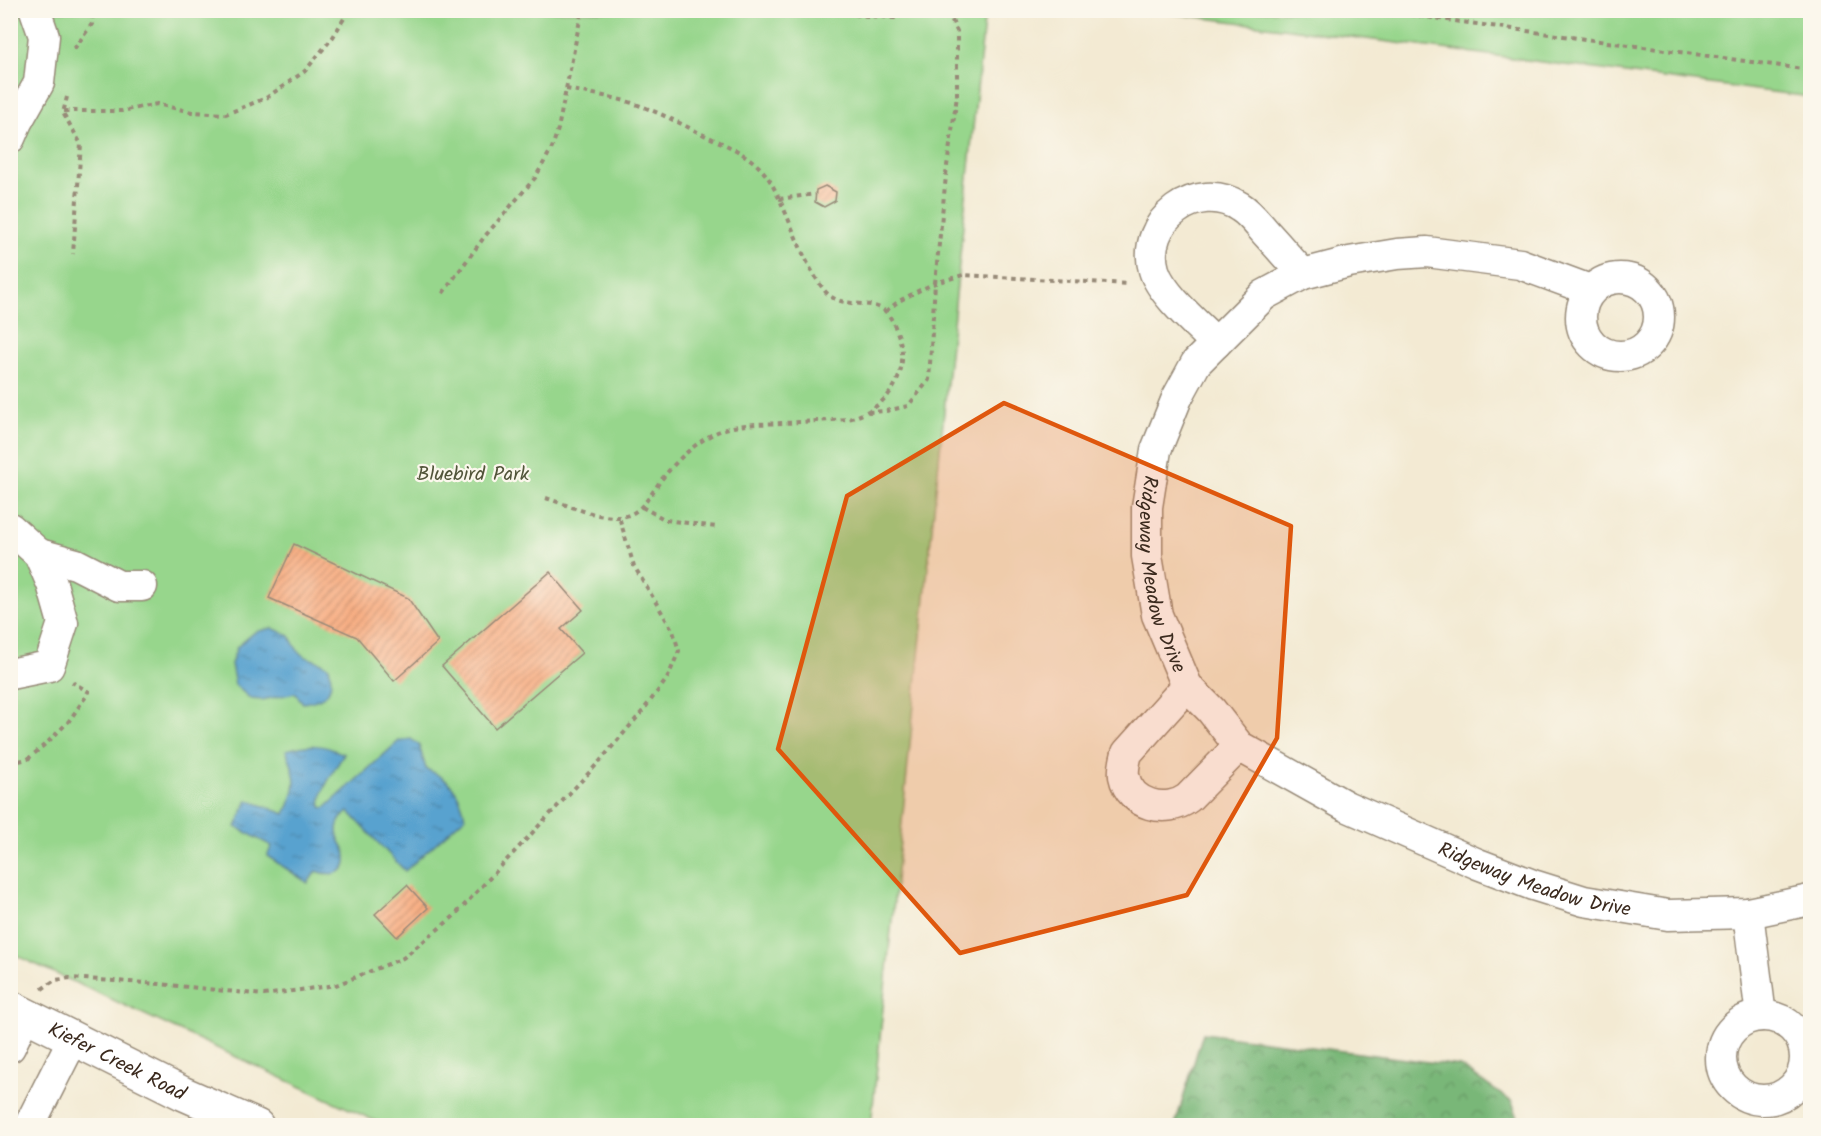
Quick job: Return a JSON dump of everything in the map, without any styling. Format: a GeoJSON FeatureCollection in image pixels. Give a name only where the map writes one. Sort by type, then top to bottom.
{"type":"FeatureCollection","features":[{"type":"Feature","properties":{"kind":"street"},"geometry":{"type":"LineString","coordinates":[[10,138],[39,83],[44,36],[35,10]]}},
{"type":"Feature","properties":{"kind":"street"},"geometry":{"type":"LineString","coordinates":[[1216,343],[1165,291],[1154,271],[1152,254],[1155,234],[1166,217],[1181,205],[1201,198],[1221,198],[1239,206],[1254,219],[1303,274]]}},
{"type":"Feature","properties":{"kind":"street","name":"Ridgeway Meadow Drive"},"geometry":{"type":"LineString","coordinates":[[1590,290],[1520,264],[1427,252],[1397,254],[1349,262],[1303,274],[1264,295],[1196,363],[1177,398],[1156,450],[1147,507],[1147,556],[1157,615],[1187,686],[1211,710],[1239,746],[1346,806],[1478,864],[1584,901],[1668,915],[1748,913],[1810,900]]}},
{"type":"Feature","properties":{"kind":"street"},"geometry":{"type":"LineString","coordinates":[[10,528],[39,554],[52,584],[63,623],[49,666],[10,674]]}},
{"type":"Feature","properties":{"kind":"street"},"geometry":{"type":"LineString","coordinates":[[39,554],[76,564],[119,586],[142,586]]}},
{"type":"Feature","properties":{"kind":"street"},"geometry":{"type":"LineString","coordinates":[[1187,686],[1128,753],[1124,765],[1124,778],[1133,794],[1154,806],[1179,805],[1239,746]]}},
{"type":"Feature","properties":{"kind":"street"},"geometry":{"type":"LineString","coordinates":[[1748,913],[1761,1016]]}},
{"type":"Feature","properties":{"kind":"street"},"geometry":{"type":"LineString","coordinates":[[10,1047],[18,1011]]}},
{"type":"Feature","properties":{"kind":"street","name":"Kiefer Creek Road"},"geometry":{"type":"LineString","coordinates":[[18,1011],[182,1093],[257,1125]]}},
{"type":"Feature","properties":{"kind":"street"},"geometry":{"type":"LineString","coordinates":[[29,1125],[73,1039]]}},
{"type":"Feature","properties":{"kind":"path"},"geometry":{"type":"LineString","coordinates":[[69,55],[92,24],[93,10]]}},
{"type":"Feature","properties":{"kind":"path"},"geometry":{"type":"LineString","coordinates":[[64,111],[122,111],[157,104],[192,112],[226,114],[266,98],[305,71],[333,37],[349,10]]}},
{"type":"Feature","properties":{"kind":"path"},"geometry":{"type":"LineString","coordinates":[[443,293],[484,236],[534,178],[552,148],[558,129],[582,10]]}},
{"type":"Feature","properties":{"kind":"path"},"geometry":{"type":"LineString","coordinates":[[847,10],[857,15],[895,18],[917,10]]}},
{"type":"Feature","properties":{"kind":"path"},"geometry":{"type":"LineString","coordinates":[[867,412],[908,406],[929,380],[935,283],[957,96],[957,31],[947,10]]}},
{"type":"Feature","properties":{"kind":"path"},"geometry":{"type":"LineString","coordinates":[[1375,10],[1810,70]]}},
{"type":"Feature","properties":{"kind":"path"},"geometry":{"type":"LineString","coordinates":[[546,498],[596,515],[620,518],[632,514],[642,507],[665,475],[680,460],[699,443],[719,432],[735,426],[752,424],[848,419],[867,412],[884,400],[896,386],[902,368],[902,346],[895,326],[885,311],[870,304],[853,305],[836,300],[826,293],[768,178],[755,164],[738,150],[662,114],[628,102],[566,89]]}},
{"type":"Feature","properties":{"kind":"path"},"geometry":{"type":"LineString","coordinates":[[68,91],[63,112],[81,144],[73,254]]}},
{"type":"Feature","properties":{"kind":"path"},"geometry":{"type":"LineString","coordinates":[[779,198],[816,194]]}},
{"type":"Feature","properties":{"kind":"path"},"geometry":{"type":"LineString","coordinates":[[885,311],[899,301],[935,283],[963,275],[1137,285]]}},
{"type":"Feature","properties":{"kind":"path"},"geometry":{"type":"LineString","coordinates":[[642,507],[666,520],[716,527]]}},
{"type":"Feature","properties":{"kind":"path"},"geometry":{"type":"LineString","coordinates":[[18,1011],[42,988],[55,980],[70,978],[160,984],[264,995],[336,985],[403,957],[453,917],[600,761],[667,680],[679,651],[674,631],[634,566],[620,518]]}},
{"type":"Feature","properties":{"kind":"path"},"geometry":{"type":"LineString","coordinates":[[10,763],[28,759],[50,740],[69,721],[89,692],[49,666]]}},
{"type":"Feature","properties":{"kind":"highlighted area"},"geometry":{"type":"Polygon","coordinates":[[[1004,403],[1291,526],[1277,738],[1187,895],[960,953],[778,749],[847,496],[1004,403]]]}},
{"type":"Feature","properties":{"kind":"green space","name":"Bluebird Park"},"geometry":{"type":"Polygon","coordinates":[[[11,11],[985,11],[871,1125],[384,1125],[11,953],[11,11]]]}},
{"type":"Feature","properties":{"kind":"green space"},"geometry":{"type":"Polygon","coordinates":[[[1152,11],[1810,11],[1810,97],[1152,11]]]}},
{"type":"Feature","properties":{"kind":"green space"},"geometry":{"type":"Polygon","coordinates":[[[1203,1033],[1460,1066],[1512,1102],[1521,1125],[1175,1125],[1203,1033]]]}},
{"type":"Feature","properties":{"kind":"water"},"geometry":{"type":"Polygon","coordinates":[[[272,628],[290,636],[302,655],[329,667],[330,688],[323,697],[303,703],[295,693],[262,700],[251,699],[235,685],[231,664],[237,647],[255,632],[272,628]]]}},
{"type":"Feature","properties":{"kind":"water"},"geometry":{"type":"Polygon","coordinates":[[[411,739],[419,745],[426,769],[442,777],[453,787],[465,817],[405,871],[349,812],[340,820],[337,827],[346,859],[343,869],[329,874],[316,871],[308,883],[267,856],[272,846],[236,827],[248,800],[285,814],[293,796],[295,782],[286,750],[315,746],[344,754],[328,780],[322,795],[321,807],[325,808],[399,741],[411,739]]]}},
{"type":"Feature","properties":{"kind":"building"},"geometry":{"type":"Polygon","coordinates":[[[825,186],[836,192],[835,201],[824,207],[815,202],[816,190],[825,186]]]}},
{"type":"Feature","properties":{"kind":"building"},"geometry":{"type":"Polygon","coordinates":[[[294,544],[408,598],[438,642],[394,681],[357,637],[269,598],[294,544]]]}},
{"type":"Feature","properties":{"kind":"building"},"geometry":{"type":"Polygon","coordinates":[[[550,572],[583,610],[561,629],[582,653],[495,728],[442,666],[550,572]]]}},
{"type":"Feature","properties":{"kind":"building"},"geometry":{"type":"Polygon","coordinates":[[[407,885],[428,908],[397,937],[375,914],[407,885]]]}}]}
